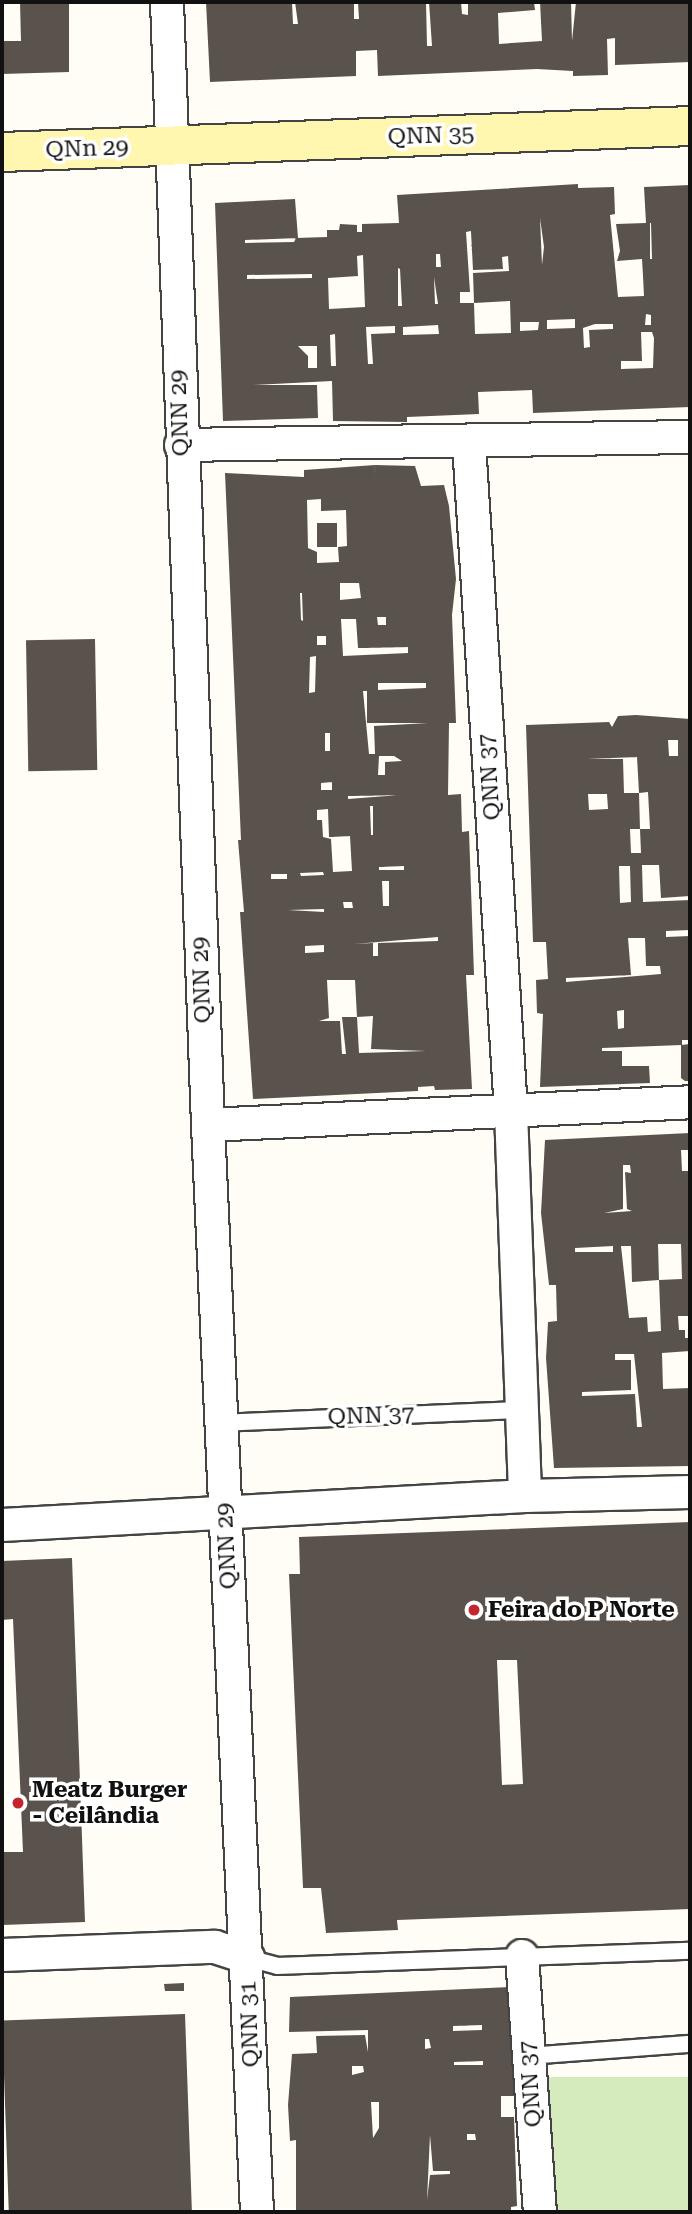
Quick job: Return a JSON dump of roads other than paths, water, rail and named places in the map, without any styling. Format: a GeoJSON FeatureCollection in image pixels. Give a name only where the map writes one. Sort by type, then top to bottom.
{"type":"FeatureCollection","features":[{"type":"Feature","properties":{"kind":"street","name":"QNN 29"},"geometry":{"type":"LineString","coordinates":[[167,2],[181,445],[208,1125],[248,1958]]}},
{"type":"Feature","properties":{"kind":"street","name":"QNN 35"},"geometry":{"type":"LineString","coordinates":[[172,146],[690,126]]}},
{"type":"Feature","properties":{"kind":"street","name":"QNn 29"},"geometry":{"type":"LineString","coordinates":[[2,152],[172,146]]}},
{"type":"Feature","properties":{"kind":"street"},"geometry":{"type":"LineString","coordinates":[[181,445],[469,443],[690,437]]}},
{"type":"Feature","properties":{"kind":"street","name":"QNN 37"},"geometry":{"type":"LineString","coordinates":[[469,443],[511,1111],[525,1496]]}},
{"type":"Feature","properties":{"kind":"street"},"geometry":{"type":"LineString","coordinates":[[208,1125],[690,1102]]}},
{"type":"Feature","properties":{"kind":"street"},"geometry":{"type":"LineString","coordinates":[[2,1525],[525,1496],[690,1492]]}},
{"type":"Feature","properties":{"kind":"street","name":"QNN 31"},"geometry":{"type":"LineString","coordinates":[[2,1955],[215,1947],[248,1958],[257,2212]]}},
{"type":"Feature","properties":{"kind":"street","name":"QNN 37"},"geometry":{"type":"LineString","coordinates":[[522,1956],[540,2212]]}},
{"type":"Feature","properties":{"kind":"lane","name":"QNN 37"},"geometry":{"type":"LineString","coordinates":[[221,1423],[522,1410]]}},
{"type":"Feature","properties":{"kind":"lane"},"geometry":{"type":"LineString","coordinates":[[248,1958],[277,1966],[690,1951]]}},
{"type":"Feature","properties":{"kind":"lane"},"geometry":{"type":"LineString","coordinates":[[529,2056],[690,2044]]}},
{"type":"Feature","properties":{"kind":"place","name":"Feira do P Norte"},"geometry":{"type":"Point","coordinates":[474,1610]}},
{"type":"Feature","properties":{"kind":"place","name":"Meatz Burger - Ceilândia"},"geometry":{"type":"Point","coordinates":[18,1803]}}]}
